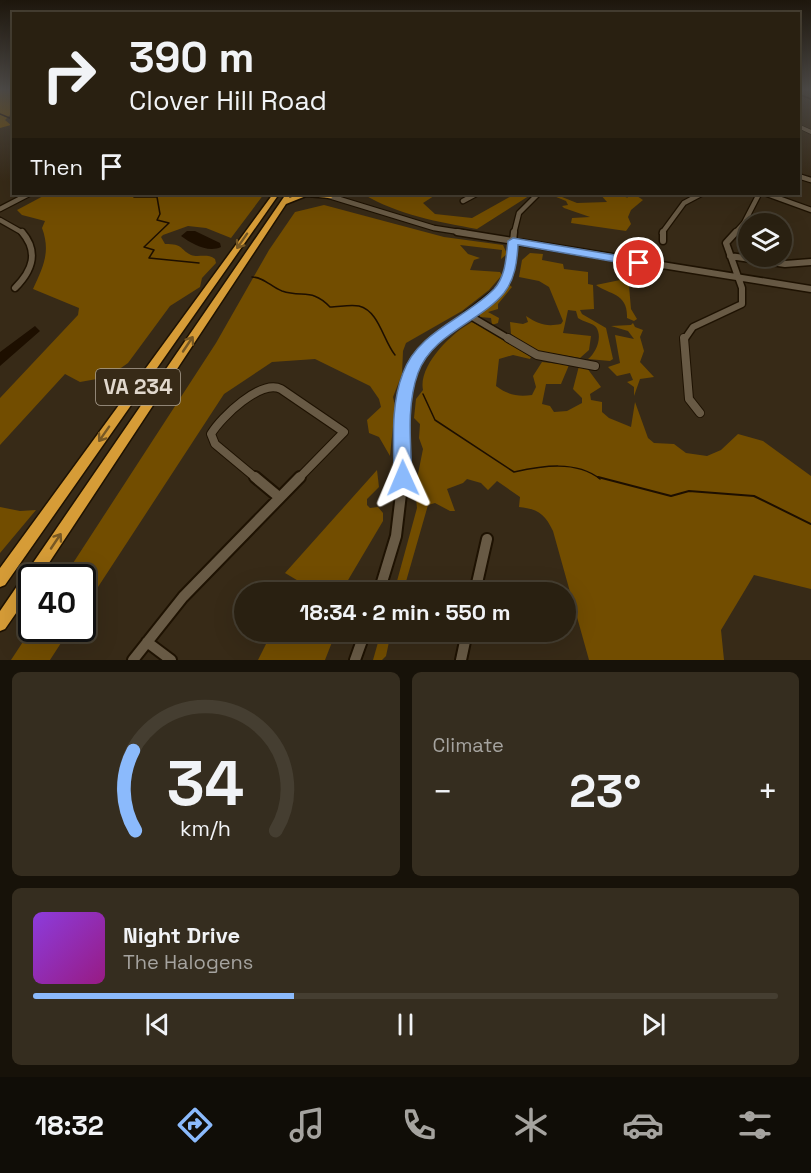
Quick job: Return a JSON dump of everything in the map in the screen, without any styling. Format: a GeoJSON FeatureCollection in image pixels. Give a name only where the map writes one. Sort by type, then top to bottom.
{"type":"FeatureCollection","features":[{"type":"Feature","properties":{"kind":"highway","name":"VA 234"},"geometry":{"type":"LineString","coordinates":[[0,580],[275,195]]}},
{"type":"Feature","properties":{"kind":"highway","name":"VA 234"},"geometry":{"type":"LineString","coordinates":[[0,624],[288,195]]}},
{"type":"Feature","properties":{"kind":"highway"},"geometry":{"type":"LineString","coordinates":[[279,207],[301,195],[332,196]]}},
{"type":"Feature","properties":{"kind":"street"},"geometry":{"type":"LineString","coordinates":[[0,204],[24,195]]}},
{"type":"Feature","properties":{"kind":"street"},"geometry":{"type":"LineString","coordinates":[[0,209],[25,195]]}},
{"type":"Feature","properties":{"kind":"street"},"geometry":{"type":"LineString","coordinates":[[326,195],[419,225],[811,289]]}},
{"type":"Feature","properties":{"kind":"street"},"geometry":{"type":"LineString","coordinates":[[463,201],[474,195]]}},
{"type":"Feature","properties":{"kind":"street"},"geometry":{"type":"LineString","coordinates":[[383,582],[400,519],[403,478],[402,414],[406,384],[417,360],[429,345],[504,285],[511,267],[516,215],[525,202],[536,195]]}},
{"type":"Feature","properties":{"kind":"street"},"geometry":{"type":"LineString","coordinates":[[663,241],[661,234],[684,203],[699,195]]}},
{"type":"Feature","properties":{"kind":"street"},"geometry":{"type":"LineString","coordinates":[[700,413],[689,399],[682,348],[685,334],[697,324],[740,307],[744,298],[726,243],[744,223],[758,195]]}},
{"type":"Feature","properties":{"kind":"street"},"geometry":{"type":"LineString","coordinates":[[770,195],[811,210]]}},
{"type":"Feature","properties":{"kind":"street"},"geometry":{"type":"LineString","coordinates":[[0,220],[24,233],[32,246],[34,256],[27,278],[15,288]]}},
{"type":"Feature","properties":{"kind":"street"},"geometry":{"type":"LineString","coordinates":[[730,256],[785,264],[811,262]]}},
{"type":"Feature","properties":{"kind":"street"},"geometry":{"type":"LineString","coordinates":[[467,315],[537,355],[595,366]]}},
{"type":"Feature","properties":{"kind":"street"},"geometry":{"type":"LineString","coordinates":[[134,660],[183,597],[344,432],[281,388],[271,386],[261,389],[216,425],[212,434],[215,444],[279,497]]}},
{"type":"Feature","properties":{"kind":"street"},"geometry":{"type":"LineString","coordinates":[[477,582],[487,539]]}},
{"type":"Feature","properties":{"kind":"street"},"geometry":{"type":"LineString","coordinates":[[147,642],[171,660]]}},
{"type":"Feature","properties":{"kind":"street"},"geometry":{"type":"LineString","coordinates":[[355,660],[361,642]]}},
{"type":"Feature","properties":{"kind":"street"},"geometry":{"type":"LineString","coordinates":[[461,660],[465,642]]}},
{"type":"Feature","properties":{"kind":"shaded area"},"geometry":{"type":"Polygon","coordinates":[[[0,120],[5,120],[11,125],[0,128],[0,120]]]}},
{"type":"Feature","properties":{"kind":"shaded area"},"geometry":{"type":"Polygon","coordinates":[[[45,195],[263,195],[231,238],[206,228],[188,226],[163,235],[161,237],[165,244],[178,246],[191,255],[209,256],[215,259],[216,263],[202,278],[200,287],[170,306],[128,363],[108,377],[80,382],[65,374],[0,445],[0,398],[78,315],[79,308],[33,289],[45,259],[46,245],[42,228],[45,221],[22,215],[17,210],[45,195]]]}},
{"type":"Feature","properties":{"kind":"shaded area"},"geometry":{"type":"Polygon","coordinates":[[[365,195],[435,195],[423,203],[435,214],[472,218],[513,195],[530,195],[477,229],[404,212],[365,195]]]}},
{"type":"Feature","properties":{"kind":"shaded area"},"geometry":{"type":"Polygon","coordinates":[[[551,195],[563,195],[562,197],[577,203],[607,202],[601,195],[620,195],[628,198],[626,195],[636,195],[643,200],[631,210],[628,217],[631,224],[626,231],[571,223],[572,218],[590,217],[564,208],[562,206],[568,205],[566,201],[551,195]]]}},
{"type":"Feature","properties":{"kind":"shaded area"},"geometry":{"type":"Polygon","coordinates":[[[324,205],[444,237],[503,245],[507,254],[501,259],[502,250],[460,245],[468,254],[480,258],[474,260],[470,270],[500,272],[502,275],[489,290],[462,311],[406,343],[403,351],[402,374],[393,397],[395,406],[390,456],[379,437],[369,433],[367,420],[381,407],[379,399],[370,386],[315,359],[272,362],[224,394],[96,590],[96,564],[72,564],[216,343],[269,250],[295,212],[324,205]]]}},
{"type":"Feature","properties":{"kind":"shaded area"},"geometry":{"type":"Polygon","coordinates":[[[187,231],[195,231],[220,243],[221,247],[211,249],[195,245],[181,236],[187,231]]]}},
{"type":"Feature","properties":{"kind":"shaded area"},"geometry":{"type":"Polygon","coordinates":[[[530,253],[543,254],[542,260],[563,264],[564,269],[588,272],[588,284],[593,285],[594,309],[580,310],[582,314],[606,328],[613,359],[610,361],[588,359],[598,344],[598,331],[595,326],[578,318],[576,311],[568,310],[563,333],[591,336],[589,350],[580,358],[533,350],[511,334],[510,322],[523,324],[528,322],[526,316],[546,325],[561,324],[563,321],[549,287],[539,281],[519,277],[522,260],[530,253]]]}},
{"type":"Feature","properties":{"kind":"shaded area"},"geometry":{"type":"Polygon","coordinates":[[[614,266],[628,268],[627,273],[632,279],[644,284],[629,286],[631,309],[637,319],[634,321],[627,318],[627,310],[621,299],[596,285],[620,280],[620,273],[614,266]]]}},
{"type":"Feature","properties":{"kind":"shaded area"},"geometry":{"type":"Polygon","coordinates":[[[508,284],[512,287],[498,304],[498,309],[488,312],[499,318],[498,323],[492,325],[491,318],[480,317],[479,313],[504,293],[508,284]]]}},
{"type":"Feature","properties":{"kind":"shaded area"},"geometry":{"type":"Polygon","coordinates":[[[472,322],[531,357],[530,359],[513,355],[499,359],[496,386],[509,393],[532,395],[536,387],[533,376],[542,362],[569,365],[561,384],[546,384],[542,404],[550,406],[554,412],[567,411],[582,403],[582,398],[573,389],[579,366],[587,368],[601,387],[590,394],[591,400],[602,402],[602,412],[609,418],[631,427],[635,402],[648,438],[654,443],[674,444],[686,453],[707,456],[721,450],[738,434],[763,441],[811,476],[811,589],[754,575],[721,630],[724,660],[589,660],[576,613],[576,582],[567,582],[553,531],[547,520],[536,511],[519,507],[520,497],[497,481],[488,490],[481,483],[467,479],[447,489],[455,511],[450,511],[435,503],[428,505],[406,582],[397,582],[417,508],[415,489],[423,449],[419,438],[420,424],[414,418],[416,399],[423,390],[423,381],[431,361],[446,342],[472,322]]]}},
{"type":"Feature","properties":{"kind":"shaded area"},"geometry":{"type":"Polygon","coordinates":[[[633,323],[635,327],[643,330],[640,337],[644,351],[640,362],[654,377],[640,379],[634,396],[634,387],[627,382],[633,380],[630,373],[617,376],[608,367],[620,363],[615,335],[634,339],[628,331],[611,326],[633,323]]]}},
{"type":"Feature","properties":{"kind":"shaded area"},"geometry":{"type":"Polygon","coordinates":[[[35,326],[40,331],[0,366],[0,352],[35,326]]]}},
{"type":"Feature","properties":{"kind":"shaded area"},"geometry":{"type":"Polygon","coordinates":[[[377,470],[379,487],[367,499],[367,505],[370,508],[378,507],[383,513],[383,521],[347,582],[300,582],[285,573],[377,470]]]}},
{"type":"Feature","properties":{"kind":"shaded area"},"geometry":{"type":"Polygon","coordinates":[[[0,507],[20,511],[36,510],[0,553],[0,507]]]}},
{"type":"Feature","properties":{"kind":"shaded area"},"geometry":{"type":"Polygon","coordinates":[[[23,642],[62,642],[50,660],[11,660],[23,642]]]}},
{"type":"Feature","properties":{"kind":"shaded area"},"geometry":{"type":"Polygon","coordinates":[[[267,642],[332,642],[325,660],[258,660],[267,642]]]}},
{"type":"Feature","properties":{"kind":"shaded area"},"geometry":{"type":"Polygon","coordinates":[[[378,642],[389,642],[386,656],[382,660],[373,660],[378,642]]]}},
{"type":"Feature","properties":{"kind":"waterway"},"geometry":{"type":"LineString","coordinates":[[133,195],[134,197],[157,197],[160,214],[157,220],[169,223],[144,247],[154,250],[149,258],[199,263]]}},
{"type":"Feature","properties":{"kind":"waterway"},"geometry":{"type":"LineString","coordinates":[[252,277],[282,291],[318,297],[330,307],[356,305],[366,309],[376,320],[395,355]]}},
{"type":"Feature","properties":{"kind":"waterway"},"geometry":{"type":"LineString","coordinates":[[423,394],[435,420],[514,472],[558,466],[580,469],[600,479]]}},
{"type":"Feature","properties":{"kind":"waterway"},"geometry":{"type":"LineString","coordinates":[[598,477],[671,496],[689,491],[754,496],[811,524]]}},
{"type":"Feature","properties":{"kind":"route"},"geometry":{"type":"LineString","coordinates":[[403,478],[402,414],[406,384],[410,373],[421,354],[436,338],[500,291],[509,275],[513,241],[639,263]]}}]}
